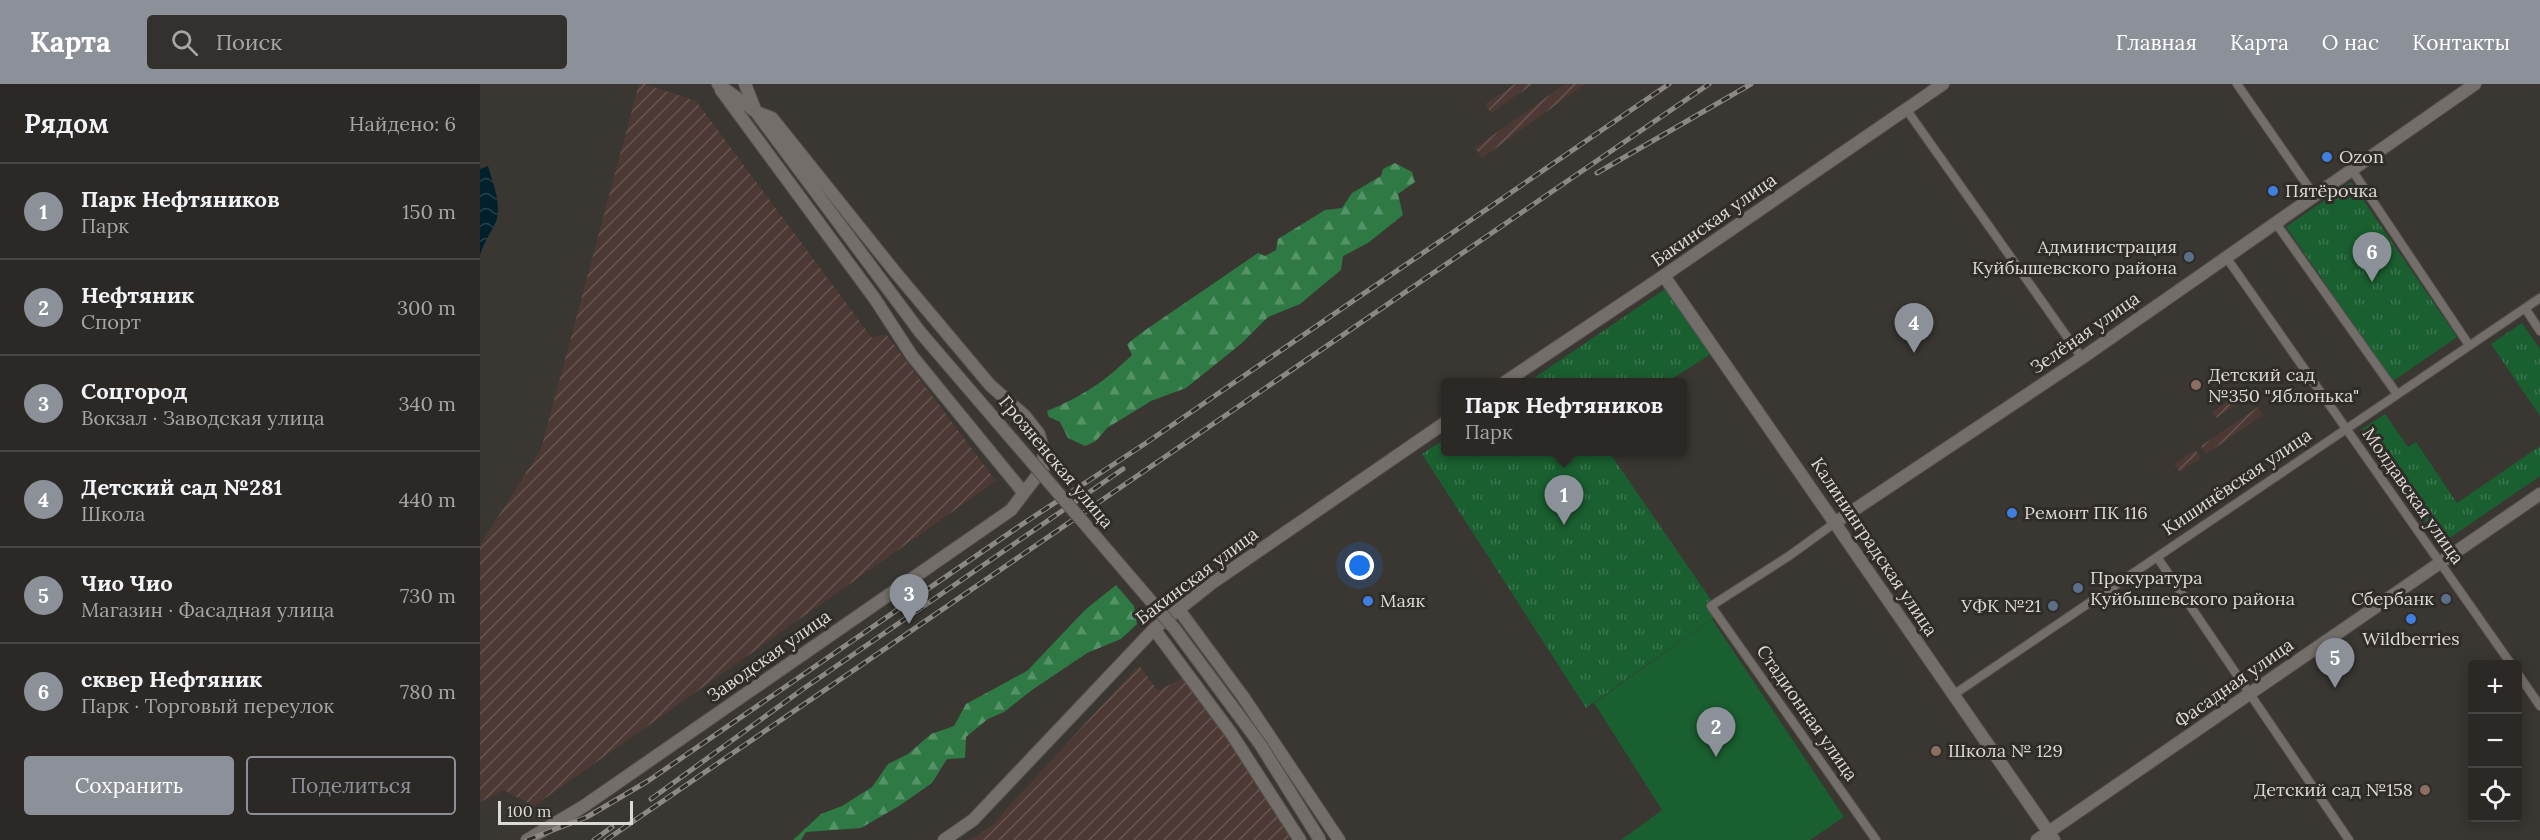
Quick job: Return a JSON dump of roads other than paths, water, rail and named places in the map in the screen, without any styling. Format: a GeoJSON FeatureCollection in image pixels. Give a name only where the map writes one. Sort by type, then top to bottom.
{"type":"FeatureCollection","features":[{"type":"Feature","properties":{"kind":"street"},"geometry":{"type":"LineString","coordinates":[[717,84],[756,112]]}},
{"type":"Feature","properties":{"kind":"street"},"geometry":{"type":"LineString","coordinates":[[717,84],[875,299],[912,356],[1023,492]]}},
{"type":"Feature","properties":{"kind":"street"},"geometry":{"type":"LineString","coordinates":[[745,84],[756,112]]}},
{"type":"Feature","properties":{"kind":"street","name":"Бакинская улица"},"geometry":{"type":"LineString","coordinates":[[1511,378],[1664,276],[1942,84]]}},
{"type":"Feature","properties":{"kind":"street"},"geometry":{"type":"LineString","coordinates":[[2237,84],[2314,195]]}},
{"type":"Feature","properties":{"kind":"street","name":"Зелёная улица"},"geometry":{"type":"LineString","coordinates":[[1711,606],[2082,358],[2475,84]]}},
{"type":"Feature","properties":{"kind":"street"},"geometry":{"type":"LineString","coordinates":[[1906,109],[2082,358]]}},
{"type":"Feature","properties":{"kind":"street","name":"Грозненская улица"},"geometry":{"type":"LineString","coordinates":[[756,112],[920,332],[1173,628],[1260,744],[1320,840]]}},
{"type":"Feature","properties":{"kind":"street","name":"Заводская улица"},"geometry":{"type":"LineString","coordinates":[[527,840],[584,806],[1011,510],[1043,468],[1044,452],[1040,434],[1024,416],[990,386],[772,118],[756,112]]}},
{"type":"Feature","properties":{"kind":"street"},"geometry":{"type":"LineString","coordinates":[[2352,170],[2469,345]]}},
{"type":"Feature","properties":{"kind":"street"},"geometry":{"type":"LineString","coordinates":[[2275,222],[2397,394]]}},
{"type":"Feature","properties":{"kind":"street","name":"Молдавская улица"},"geometry":{"type":"LineString","coordinates":[[2226,257],[2438,563],[2508,660]]}},
{"type":"Feature","properties":{"kind":"street","name":"Калининградская улица"},"geometry":{"type":"LineString","coordinates":[[1664,276],[2051,836]]}},
{"type":"Feature","properties":{"kind":"street","name":"Кишинёвская улица"},"geometry":{"type":"LineString","coordinates":[[1953,695],[2540,298]]}},
{"type":"Feature","properties":{"kind":"street"},"geometry":{"type":"LineString","coordinates":[[2525,308],[2540,331]]}},
{"type":"Feature","properties":{"kind":"street","name":"Бакинская улица"},"geometry":{"type":"LineString","coordinates":[[944,840],[973,820],[1154,629],[1212,583],[1441,425]]}},
{"type":"Feature","properties":{"kind":"street","name":"Фасадная улица"},"geometry":{"type":"LineString","coordinates":[[2037,840],[2051,836],[2248,694],[2540,494]]}},
{"type":"Feature","properties":{"kind":"street"},"geometry":{"type":"LineString","coordinates":[[2157,557],[2349,840]]}},
{"type":"Feature","properties":{"kind":"street","name":"Стадионная улица"},"geometry":{"type":"LineString","coordinates":[[1711,606],[1876,840]]}},
{"type":"Feature","properties":{"kind":"street"},"geometry":{"type":"LineString","coordinates":[[1179,610],[1188,673]]}},
{"type":"Feature","properties":{"kind":"street"},"geometry":{"type":"LineString","coordinates":[[1179,610],[1244,698],[1339,840]]}},
{"type":"Feature","properties":{"kind":"street"},"geometry":{"type":"LineString","coordinates":[[1154,629],[1231,733],[1300,840]]}},
{"type":"Feature","properties":{"kind":"street"},"geometry":{"type":"LineString","coordinates":[[2522,681],[2540,706]]}},
{"type":"Feature","properties":{"kind":"water"},"geometry":{"type":"Polygon","coordinates":[[[488,166],[497,196],[498,212],[480,255],[480,169],[488,166]]]}},
{"type":"Feature","properties":{"kind":"railway"},"geometry":{"type":"LineString","coordinates":[[527,840],[587,817],[648,781],[1669,84]]}},
{"type":"Feature","properties":{"kind":"railway"},"geometry":{"type":"LineString","coordinates":[[606,840],[1709,84]]}},
{"type":"Feature","properties":{"kind":"railway"},"geometry":{"type":"LineString","coordinates":[[1597,173],[1751,84]]}},
{"type":"Feature","properties":{"kind":"railway"},"geometry":{"type":"LineString","coordinates":[[651,799],[803,689],[1123,469]]}},
{"type":"Feature","properties":{"kind":"railway"},"geometry":{"type":"LineString","coordinates":[[594,840],[612,827]]}},
{"type":"Feature","properties":{"kind":"place","name":"Ozon"},"geometry":{"type":"Point","coordinates":[2327,157]}},
{"type":"Feature","properties":{"kind":"place","name":"Пятёрочка"},"geometry":{"type":"Point","coordinates":[2273,191]}},
{"type":"Feature","properties":{"kind":"place","name":"Администрация Куйбышевского района"},"geometry":{"type":"Point","coordinates":[2189,257]}},
{"type":"Feature","properties":{"kind":"place","name":"сквер Нефтяник"},"geometry":{"type":"Point","coordinates":[2372,282]}},
{"type":"Feature","properties":{"kind":"place","name":"Детский сад №281"},"geometry":{"type":"Point","coordinates":[1914,353]}},
{"type":"Feature","properties":{"kind":"place","name":"Детский сад №350 \"Яблонька\""},"geometry":{"type":"Point","coordinates":[2196,385]}},
{"type":"Feature","properties":{"kind":"place","name":"Ремонт ПК 116"},"geometry":{"type":"Point","coordinates":[2012,513]}},
{"type":"Feature","properties":{"kind":"place","name":"Парк Нефтяников"},"geometry":{"type":"Point","coordinates":[1564,525]}},
{"type":"Feature","properties":{"kind":"place","name":"Прокуратура Куйбышевского района"},"geometry":{"type":"Point","coordinates":[2078,588]}},
{"type":"Feature","properties":{"kind":"place","name":"Сбербанк"},"geometry":{"type":"Point","coordinates":[2446,599]}},
{"type":"Feature","properties":{"kind":"place","name":"Маяк"},"geometry":{"type":"Point","coordinates":[1368,601]}},
{"type":"Feature","properties":{"kind":"place","name":"УФК №21"},"geometry":{"type":"Point","coordinates":[2053,606]}},
{"type":"Feature","properties":{"kind":"place","name":"Wildberries"},"geometry":{"type":"Point","coordinates":[2411,619]}},
{"type":"Feature","properties":{"kind":"place","name":"Соцгород"},"geometry":{"type":"Point","coordinates":[909,624]}},
{"type":"Feature","properties":{"kind":"place","name":"Чио Чио"},"geometry":{"type":"Point","coordinates":[2335,688]}},
{"type":"Feature","properties":{"kind":"place","name":"Школа № 129"},"geometry":{"type":"Point","coordinates":[1936,751]}},
{"type":"Feature","properties":{"kind":"place","name":"Нефтяник"},"geometry":{"type":"Point","coordinates":[1716,757]}},
{"type":"Feature","properties":{"kind":"place","name":"Детский сад №158"},"geometry":{"type":"Point","coordinates":[2425,790]}}]}
